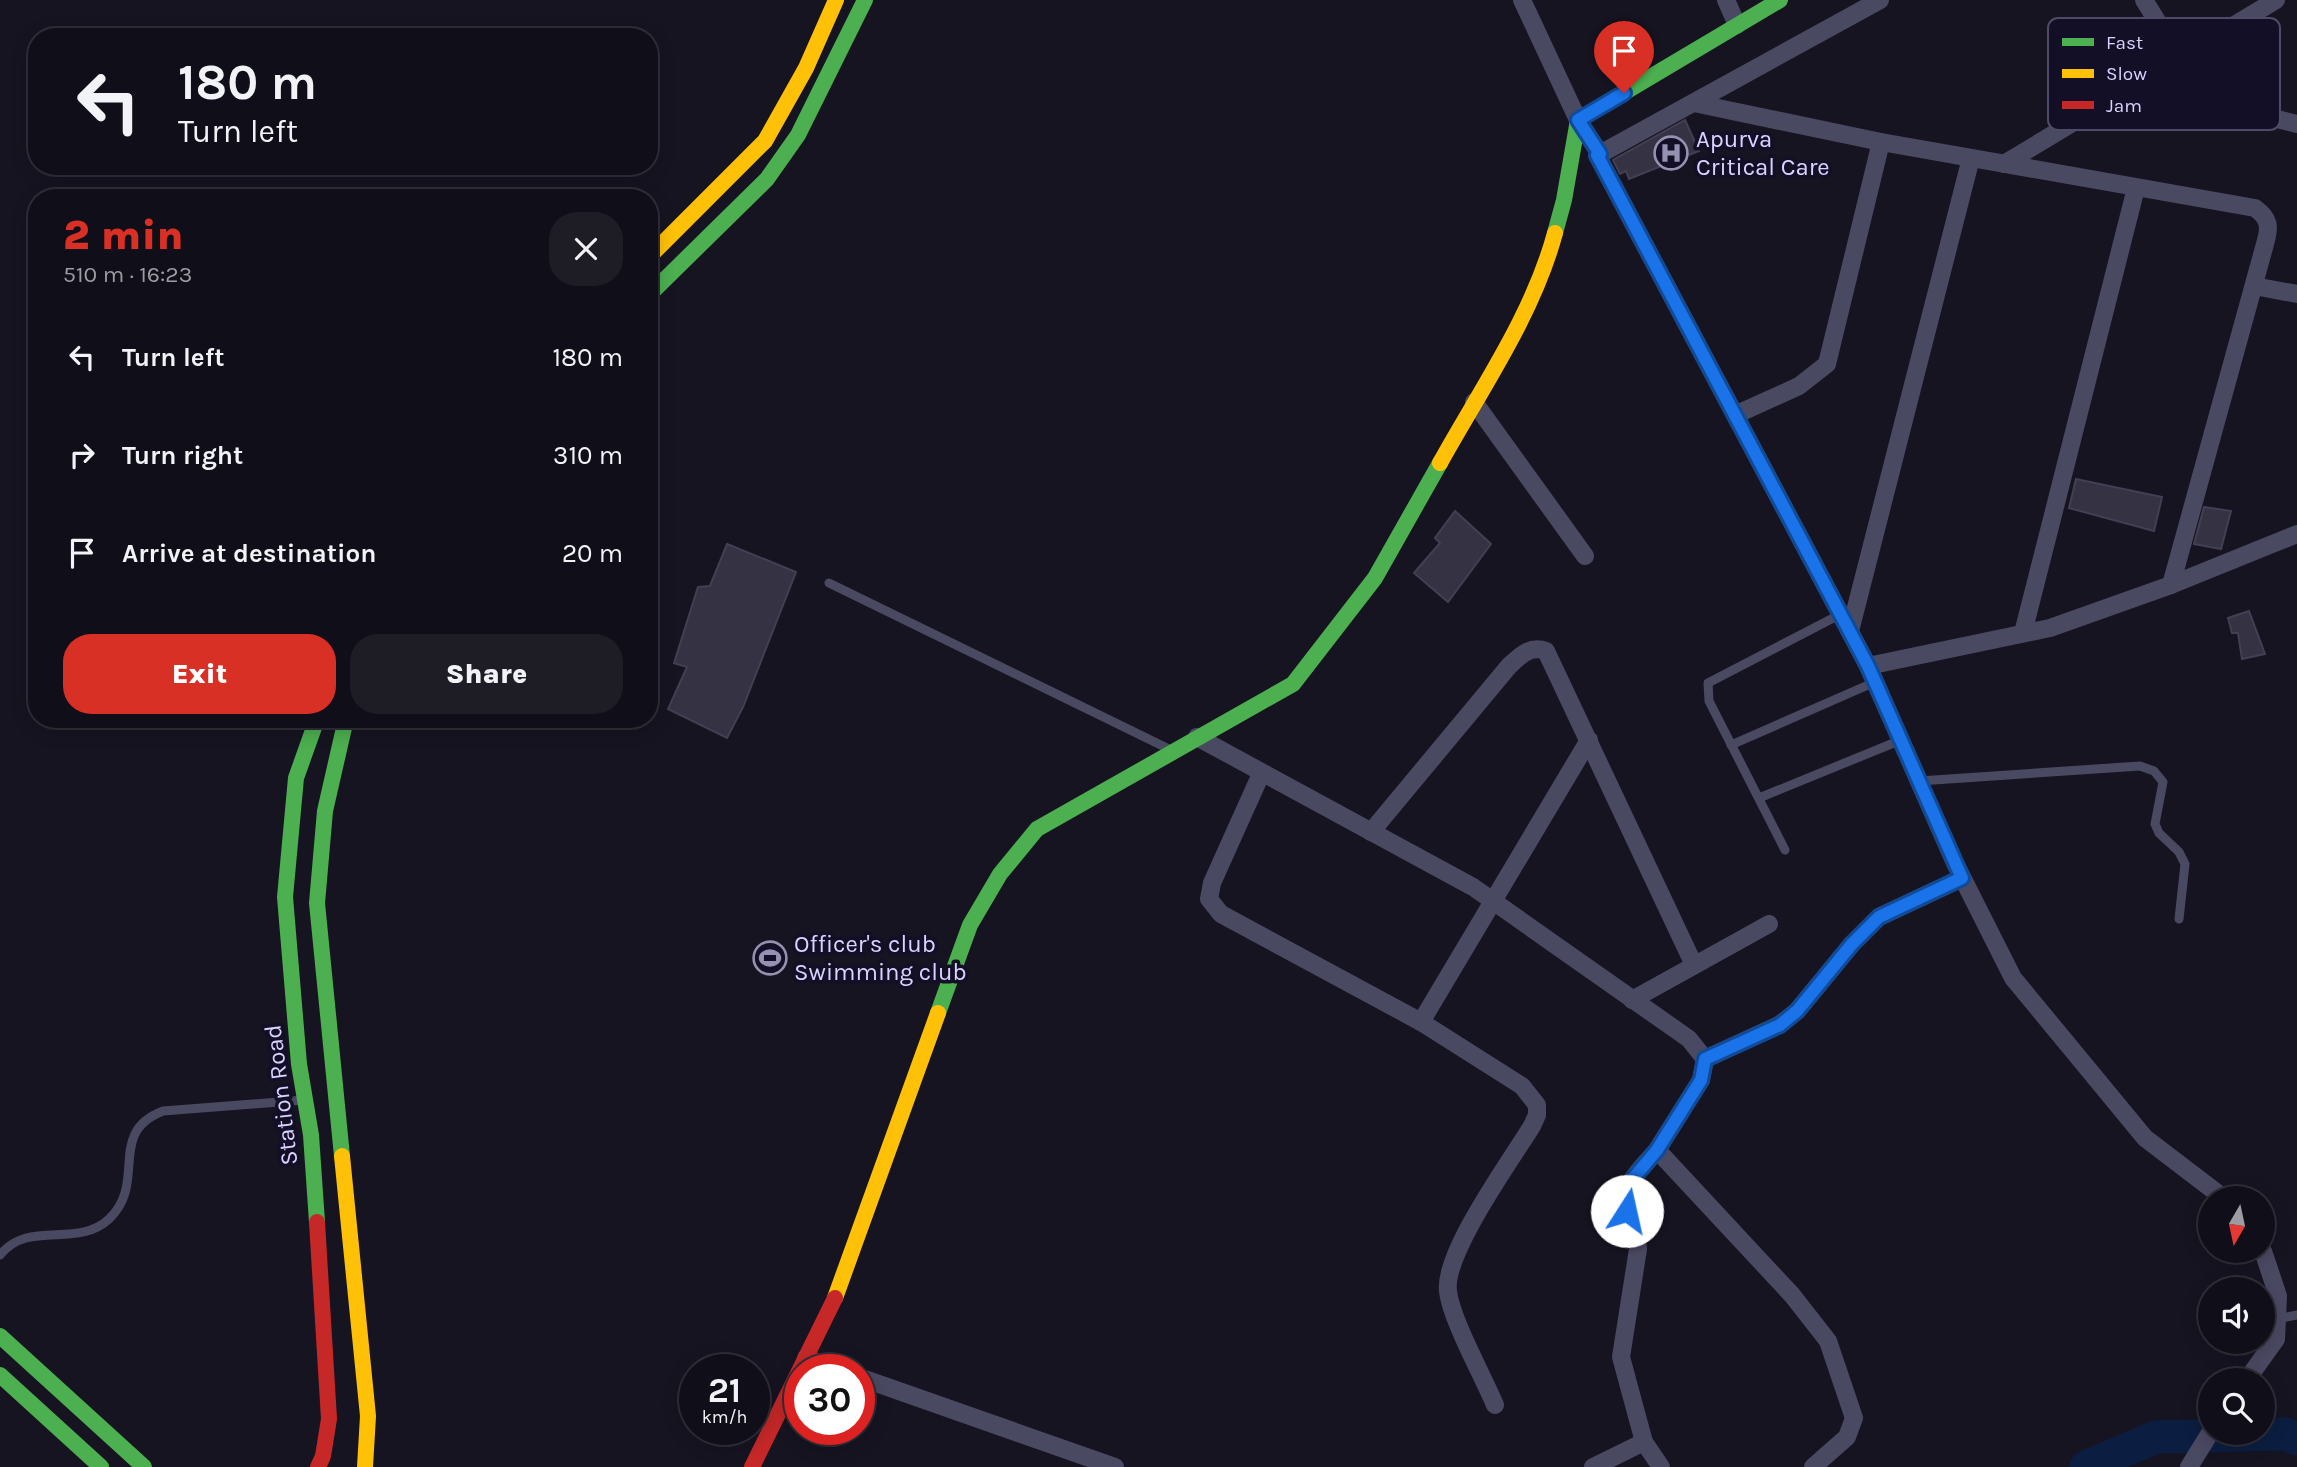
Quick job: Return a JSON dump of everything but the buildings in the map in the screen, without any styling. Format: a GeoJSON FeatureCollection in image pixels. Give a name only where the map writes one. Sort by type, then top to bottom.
{"type":"FeatureCollection","features":[{"type":"Feature","properties":{"kind":"main road"},"geometry":{"type":"LineString","coordinates":[[658,248],[765,141],[806,68],[836,0]]}},
{"type":"Feature","properties":{"kind":"main road"},"geometry":{"type":"LineString","coordinates":[[658,286],[768,179],[798,135],[865,0]]}},
{"type":"Feature","properties":{"kind":"main road"},"geometry":{"type":"LineString","coordinates":[[808,1354],[836,1296],[970,925],[1000,874],[1037,829],[1293,684],[1375,578],[1521,319],[1546,266],[1564,200],[1578,120],[1780,0]]}},
{"type":"Feature","properties":{"kind":"main road"},"geometry":{"type":"LineString","coordinates":[[776,123],[798,135]]}},
{"type":"Feature","properties":{"kind":"main road","name":"Station Road"},"geometry":{"type":"LineString","coordinates":[[314,728],[296,778],[285,897],[299,1064],[311,1135],[329,1419],[323,1457],[318,1467]]}},
{"type":"Feature","properties":{"kind":"main road"},"geometry":{"type":"LineString","coordinates":[[344,728],[325,811],[317,903],[368,1416],[365,1467]]}},
{"type":"Feature","properties":{"kind":"main road"},"geometry":{"type":"LineString","coordinates":[[0,1336],[144,1467]]}},
{"type":"Feature","properties":{"kind":"main road"},"geometry":{"type":"LineString","coordinates":[[0,1375],[101,1467]]}},
{"type":"Feature","properties":{"kind":"main road"},"geometry":{"type":"LineString","coordinates":[[752,1467],[784,1402]]}},
{"type":"Feature","properties":{"kind":"street"},"geometry":{"type":"LineString","coordinates":[[1521,0],[1578,120],[1600,154]]}},
{"type":"Feature","properties":{"kind":"street"},"geometry":{"type":"LineString","coordinates":[[1726,0],[1737,25]]}},
{"type":"Feature","properties":{"kind":"street"},"geometry":{"type":"LineString","coordinates":[[1881,0],[1597,155],[1872,674],[1962,878],[2013,978],[2145,1138],[2208,1186]]}},
{"type":"Feature","properties":{"kind":"street"},"geometry":{"type":"LineString","coordinates":[[2144,0],[2155,18]]}},
{"type":"Feature","properties":{"kind":"street"},"geometry":{"type":"LineString","coordinates":[[2246,18],[2276,0]]}},
{"type":"Feature","properties":{"kind":"street"},"geometry":{"type":"LineString","coordinates":[[1694,103],[1881,142],[2255,208],[2266,216],[2269,227],[2254,286],[2171,585]]}},
{"type":"Feature","properties":{"kind":"street"},"geometry":{"type":"LineString","coordinates":[[2280,120],[2297,124]]}},
{"type":"Feature","properties":{"kind":"street"},"geometry":{"type":"LineString","coordinates":[[2004,164],[2061,130]]}},
{"type":"Feature","properties":{"kind":"street"},"geometry":{"type":"LineString","coordinates":[[1735,415],[1799,386],[1827,364],[1881,142]]}},
{"type":"Feature","properties":{"kind":"street"},"geometry":{"type":"LineString","coordinates":[[1850,631],[1971,158]]}},
{"type":"Feature","properties":{"kind":"street"},"geometry":{"type":"LineString","coordinates":[[2023,633],[2136,188]]}},
{"type":"Feature","properties":{"kind":"street"},"geometry":{"type":"LineString","coordinates":[[2254,286],[2297,294]]}},
{"type":"Feature","properties":{"kind":"street"},"geometry":{"type":"LineString","coordinates":[[1474,402],[1585,556]]}},
{"type":"Feature","properties":{"kind":"street"},"geometry":{"type":"LineString","coordinates":[[1872,674],[2050,628],[2171,585],[2297,534]]}},
{"type":"Feature","properties":{"kind":"street"},"geometry":{"type":"LineString","coordinates":[[1371,832],[1509,666],[1528,650],[1546,651],[1694,965]]}},
{"type":"Feature","properties":{"kind":"street"},"geometry":{"type":"LineString","coordinates":[[1197,737],[1473,887],[1689,1039],[1705,1059],[1701,1080],[1657,1150],[1631,1181],[1626,1192],[1625,1203],[1638,1238],[1638,1249],[1620,1357],[1644,1442],[1661,1467]]}},
{"type":"Feature","properties":{"kind":"street"},"geometry":{"type":"LineString","coordinates":[[1421,1023],[1589,740]]}},
{"type":"Feature","properties":{"kind":"street"},"geometry":{"type":"LineString","coordinates":[[1261,774],[1212,883],[1209,899],[1213,907],[1221,914],[1421,1023],[1522,1086],[1537,1105],[1537,1115],[1532,1126],[1480,1209],[1452,1264],[1448,1279],[1451,1304],[1495,1405]]}},
{"type":"Feature","properties":{"kind":"street"},"geometry":{"type":"LineString","coordinates":[[1705,1059],[1780,1025],[1797,1011],[1852,944],[1879,917],[1962,878]]}},
{"type":"Feature","properties":{"kind":"street"},"geometry":{"type":"LineString","coordinates":[[1632,1000],[1769,924]]}},
{"type":"Feature","properties":{"kind":"street"},"geometry":{"type":"LineString","coordinates":[[1657,1150],[1791,1295],[1828,1341],[1854,1418],[1847,1437],[1813,1467]]}},
{"type":"Feature","properties":{"kind":"street"},"geometry":{"type":"LineString","coordinates":[[2255,1368],[2276,1339],[2278,1296],[2267,1264]]}},
{"type":"Feature","properties":{"kind":"street"},"geometry":{"type":"LineString","coordinates":[[875,1383],[1115,1467]]}},
{"type":"Feature","properties":{"kind":"street"},"geometry":{"type":"LineString","coordinates":[[1593,1467],[1644,1442]]}},
{"type":"Feature","properties":{"kind":"street"},"geometry":{"type":"LineString","coordinates":[[2190,1465],[2202,1445]]}},
{"type":"Feature","properties":{"kind":"lane"},"geometry":{"type":"LineString","coordinates":[[829,583],[1173,751]]}},
{"type":"Feature","properties":{"kind":"lane"},"geometry":{"type":"LineString","coordinates":[[1785,850],[1709,701],[1708,683],[1841,614]]}},
{"type":"Feature","properties":{"kind":"lane"},"geometry":{"type":"LineString","coordinates":[[1731,745],[1872,674]]}},
{"type":"Feature","properties":{"kind":"lane"},"geometry":{"type":"LineString","coordinates":[[1759,798],[1901,740]]}},
{"type":"Feature","properties":{"kind":"lane"},"geometry":{"type":"LineString","coordinates":[[1919,781],[2140,766],[2154,771],[2163,782],[2155,824],[2159,833],[2179,852],[2185,864],[2179,919]]}},
{"type":"Feature","properties":{"kind":"lane"},"geometry":{"type":"LineString","coordinates":[[0,1255],[17,1240],[34,1234],[72,1235],[96,1229],[110,1218],[122,1202],[129,1181],[132,1137],[138,1125],[147,1117],[163,1111],[305,1100]]}},
{"type":"Feature","properties":{"kind":"lane"},"geometry":{"type":"LineString","coordinates":[[2277,1319],[2297,1315]]}},
{"type":"Feature","properties":{"kind":"waterway"},"geometry":{"type":"LineString","coordinates":[[2086,1467],[2156,1437],[2286,1434],[2297,1439]]}},
{"type":"Feature","properties":{"kind":"traffic: fast"},"geometry":{"type":"LineString","coordinates":[[658,286],[767,179],[798,135],[865,0]]}},
{"type":"Feature","properties":{"kind":"traffic: fast"},"geometry":{"type":"LineString","coordinates":[[1555,233],[1564,200],[1578,120],[1780,0]]}},
{"type":"Feature","properties":{"kind":"traffic: fast"},"geometry":{"type":"LineString","coordinates":[[938,1013],[970,925],[1000,874],[1037,829],[1293,684],[1375,578],[1440,463]]}},
{"type":"Feature","properties":{"kind":"traffic: fast"},"geometry":{"type":"LineString","coordinates":[[314,728],[296,778],[285,897],[299,1064],[311,1135],[317,1222]]}},
{"type":"Feature","properties":{"kind":"traffic: fast"},"geometry":{"type":"LineString","coordinates":[[342,1156],[317,903],[325,811],[344,728]]}},
{"type":"Feature","properties":{"kind":"traffic: fast"},"geometry":{"type":"LineString","coordinates":[[0,1336],[144,1467]]}},
{"type":"Feature","properties":{"kind":"traffic: fast"},"geometry":{"type":"LineString","coordinates":[[0,1375],[101,1467]]}},
{"type":"Feature","properties":{"kind":"traffic: slow"},"geometry":{"type":"LineString","coordinates":[[658,248],[765,141],[806,68],[836,0]]}},
{"type":"Feature","properties":{"kind":"traffic: slow"},"geometry":{"type":"LineString","coordinates":[[1440,463],[1520,322],[1534,293],[1555,233]]}},
{"type":"Feature","properties":{"kind":"traffic: slow"},"geometry":{"type":"LineString","coordinates":[[835,1298],[938,1013]]}},
{"type":"Feature","properties":{"kind":"traffic: slow"},"geometry":{"type":"LineString","coordinates":[[342,1156],[368,1416],[365,1467]]}},
{"type":"Feature","properties":{"kind":"traffic: jam"},"geometry":{"type":"LineString","coordinates":[[317,1222],[329,1419],[323,1456],[318,1467]]}},
{"type":"Feature","properties":{"kind":"traffic: jam"},"geometry":{"type":"LineString","coordinates":[[752,1467],[835,1298]]}},
{"type":"Feature","properties":{"kind":"place","name":"Apurva Critical Care"},"geometry":{"type":"Point","coordinates":[1671,153]}},
{"type":"Feature","properties":{"kind":"place","name":"Officer's club Swimming club"},"geometry":{"type":"Point","coordinates":[770,958]}},
{"type":"Feature","properties":{"kind":"route"},"geometry":{"type":"LineString","coordinates":[[1624,93],[1578,120],[1600,154],[1597,155],[1868,666],[1962,878],[1879,917],[1864,930],[1797,1011],[1780,1025],[1705,1059],[1701,1080],[1657,1150],[1631,1181],[1626,1192],[1627,1211]]}}]}
